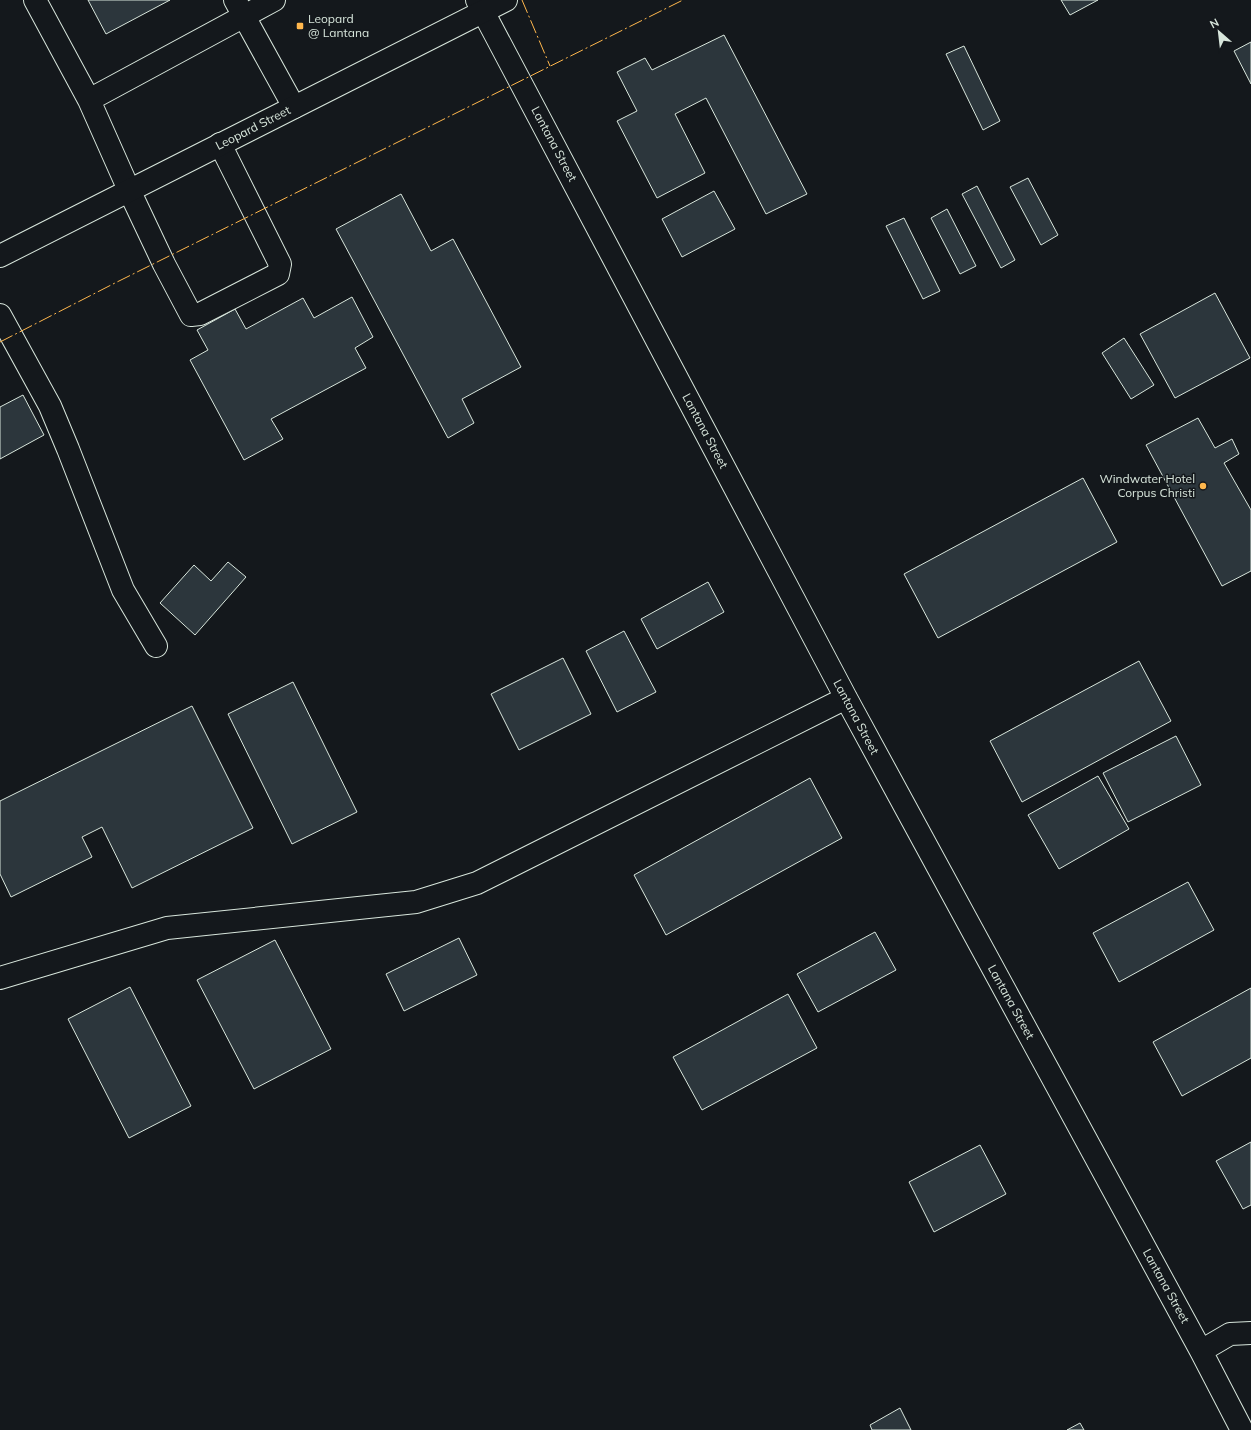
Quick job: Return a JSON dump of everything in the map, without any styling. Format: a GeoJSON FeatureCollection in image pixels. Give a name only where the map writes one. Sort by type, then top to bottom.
{"type":"FeatureCollection","features":[{"type":"Feature","properties":{"kind":"street"},"geometry":{"type":"LineString","coordinates":[[35,0],[89,100],[129,190],[164,264],[191,316],[200,314],[278,274],[280,264],[220,144]]}},
{"type":"Feature","properties":{"kind":"street"},"geometry":{"type":"LineString","coordinates":[[89,100],[239,8],[274,0]]}},
{"type":"Feature","properties":{"kind":"street","name":"Leopard Street"},"geometry":{"type":"LineString","coordinates":[[0,256],[294,107],[481,6],[506,0]]}},
{"type":"Feature","properties":{"kind":"street","name":"Lantana Street"},"geometry":{"type":"LineString","coordinates":[[481,6],[846,698],[1201,1351],[1242,1430]]}},
{"type":"Feature","properties":{"kind":"street"},"geometry":{"type":"LineString","coordinates":[[239,8],[294,107]]}},
{"type":"Feature","properties":{"kind":"street"},"geometry":{"type":"LineString","coordinates":[[0,315],[50,406],[123,590],[156,646]]}},
{"type":"Feature","properties":{"kind":"street"},"geometry":{"type":"LineString","coordinates":[[0,978],[167,928],[416,902],[477,884],[846,698]]}},
{"type":"Feature","properties":{"kind":"street"},"geometry":{"type":"LineString","coordinates":[[1201,1351],[1230,1334],[1251,1333]]}},
{"type":"Feature","properties":{"kind":"building"},"geometry":{"type":"Polygon","coordinates":[[[88,0],[170,0],[106,34],[88,0]]]}},
{"type":"Feature","properties":{"kind":"building"},"geometry":{"type":"Polygon","coordinates":[[[1061,0],[1098,0],[1070,15],[1061,0]]]}},
{"type":"Feature","properties":{"kind":"building"},"geometry":{"type":"Polygon","coordinates":[[[724,35],[807,194],[766,214],[706,98],[675,114],[705,173],[657,198],[617,121],[637,111],[617,72],[645,58],[652,70],[724,35]]]}},
{"type":"Feature","properties":{"kind":"building"},"geometry":{"type":"Polygon","coordinates":[[[1251,42],[1251,84],[1234,51],[1251,42]]]}},
{"type":"Feature","properties":{"kind":"building"},"geometry":{"type":"Polygon","coordinates":[[[964,46],[1000,121],[983,130],[946,54],[964,46]]]}},
{"type":"Feature","properties":{"kind":"building"},"geometry":{"type":"Polygon","coordinates":[[[1028,178],[1058,235],[1041,245],[1010,187],[1028,178]]]}},
{"type":"Feature","properties":{"kind":"building"},"geometry":{"type":"Polygon","coordinates":[[[977,186],[1015,260],[1001,268],[962,194],[977,186]]]}},
{"type":"Feature","properties":{"kind":"building"},"geometry":{"type":"Polygon","coordinates":[[[714,191],[735,229],[682,257],[662,219],[714,191]]]}},
{"type":"Feature","properties":{"kind":"building"},"geometry":{"type":"Polygon","coordinates":[[[401,194],[431,251],[453,239],[521,367],[462,399],[474,423],[448,438],[336,229],[401,194]]]}},
{"type":"Feature","properties":{"kind":"building"},"geometry":{"type":"Polygon","coordinates":[[[947,209],[976,266],[960,274],[931,218],[947,209]]]}},
{"type":"Feature","properties":{"kind":"building"},"geometry":{"type":"Polygon","coordinates":[[[904,218],[940,291],[923,299],[886,226],[904,218]]]}},
{"type":"Feature","properties":{"kind":"building"},"geometry":{"type":"Polygon","coordinates":[[[1215,293],[1250,358],[1175,398],[1140,334],[1215,293]]]}},
{"type":"Feature","properties":{"kind":"building"},"geometry":{"type":"Polygon","coordinates":[[[352,297],[373,337],[355,348],[366,368],[271,419],[283,439],[244,460],[190,360],[208,350],[197,330],[235,309],[246,329],[303,298],[314,318],[352,297]]]}},
{"type":"Feature","properties":{"kind":"building"},"geometry":{"type":"Polygon","coordinates":[[[1124,338],[1154,385],[1131,399],[1102,353],[1124,338]]]}},
{"type":"Feature","properties":{"kind":"building"},"geometry":{"type":"Polygon","coordinates":[[[23,395],[44,435],[0,459],[0,407],[23,395]]]}},
{"type":"Feature","properties":{"kind":"building","name":"Windwater Hotel Corpus Christi"},"geometry":{"type":"Polygon","coordinates":[[[1198,418],[1215,448],[1232,439],[1239,454],[1224,463],[1251,510],[1251,571],[1222,586],[1146,445],[1198,418]]]}},
{"type":"Feature","properties":{"kind":"building"},"geometry":{"type":"Polygon","coordinates":[[[1083,478],[1117,542],[938,638],[904,574],[1083,478]]]}},
{"type":"Feature","properties":{"kind":"building"},"geometry":{"type":"Polygon","coordinates":[[[228,562],[246,577],[195,635],[160,603],[194,565],[211,581],[228,562]]]}},
{"type":"Feature","properties":{"kind":"building"},"geometry":{"type":"Polygon","coordinates":[[[708,582],[724,612],[657,649],[641,619],[708,582]]]}},
{"type":"Feature","properties":{"kind":"building"},"geometry":{"type":"Polygon","coordinates":[[[624,631],[656,692],[617,712],[586,651],[624,631]]]}},
{"type":"Feature","properties":{"kind":"building"},"geometry":{"type":"Polygon","coordinates":[[[563,658],[591,714],[519,750],[491,694],[563,658]]]}},
{"type":"Feature","properties":{"kind":"building"},"geometry":{"type":"Polygon","coordinates":[[[1139,661],[1171,721],[1022,802],[990,741],[1139,661]]]}},
{"type":"Feature","properties":{"kind":"building"},"geometry":{"type":"Polygon","coordinates":[[[293,682],[357,812],[292,844],[228,714],[293,682]]]}},
{"type":"Feature","properties":{"kind":"building"},"geometry":{"type":"Polygon","coordinates":[[[192,706],[253,828],[132,888],[102,827],[82,837],[92,857],[11,897],[0,874],[0,801],[192,706]]]}},
{"type":"Feature","properties":{"kind":"building"},"geometry":{"type":"Polygon","coordinates":[[[1176,736],[1201,785],[1128,822],[1103,773],[1176,736]]]}},
{"type":"Feature","properties":{"kind":"building"},"geometry":{"type":"Polygon","coordinates":[[[1098,776],[1129,829],[1059,869],[1028,815],[1098,776]]]}},
{"type":"Feature","properties":{"kind":"building"},"geometry":{"type":"Polygon","coordinates":[[[810,778],[842,838],[666,935],[634,875],[810,778]]]}},
{"type":"Feature","properties":{"kind":"building"},"geometry":{"type":"Polygon","coordinates":[[[1188,882],[1214,930],[1119,982],[1093,933],[1188,882]]]}},
{"type":"Feature","properties":{"kind":"building"},"geometry":{"type":"Polygon","coordinates":[[[875,932],[896,970],[818,1012],[797,974],[875,932]]]}},
{"type":"Feature","properties":{"kind":"building"},"geometry":{"type":"Polygon","coordinates":[[[459,938],[477,975],[404,1011],[386,974],[459,938]]]}},
{"type":"Feature","properties":{"kind":"building"},"geometry":{"type":"Polygon","coordinates":[[[275,940],[331,1049],[254,1089],[197,980],[275,940]]]}},
{"type":"Feature","properties":{"kind":"building"},"geometry":{"type":"Polygon","coordinates":[[[130,987],[191,1106],[129,1138],[68,1019],[130,987]]]}},
{"type":"Feature","properties":{"kind":"building"},"geometry":{"type":"Polygon","coordinates":[[[1251,988],[1251,1058],[1182,1096],[1153,1042],[1251,988]]]}},
{"type":"Feature","properties":{"kind":"building"},"geometry":{"type":"Polygon","coordinates":[[[788,994],[817,1048],[702,1110],[673,1057],[788,994]]]}},
{"type":"Feature","properties":{"kind":"building"},"geometry":{"type":"Polygon","coordinates":[[[1251,1142],[1251,1205],[1243,1209],[1216,1161],[1251,1142]]]}},
{"type":"Feature","properties":{"kind":"building"},"geometry":{"type":"Polygon","coordinates":[[[980,1145],[1006,1194],[934,1232],[909,1182],[980,1145]]]}},
{"type":"Feature","properties":{"kind":"building"},"geometry":{"type":"Polygon","coordinates":[[[900,1408],[911,1430],[872,1430],[870,1425],[900,1408]]]}},
{"type":"Feature","properties":{"kind":"building"},"geometry":{"type":"Polygon","coordinates":[[[1080,1423],[1084,1430],[1067,1430],[1080,1423]]]}},
{"type":"Feature","properties":{"kind":"power"},"geometry":{"type":"LineString","coordinates":[[522,0],[550,66]]}},
{"type":"Feature","properties":{"kind":"power"},"geometry":{"type":"LineString","coordinates":[[0,342],[113,284],[683,0]]}},
{"type":"Feature","properties":{"kind":"place","name":"Leopard @ Lantana"},"geometry":{"type":"Point","coordinates":[300,26]}},
{"type":"Feature","properties":{"kind":"place","name":"Windwater Hotel Corpus Christi"},"geometry":{"type":"Point","coordinates":[1203,486]}}]}
